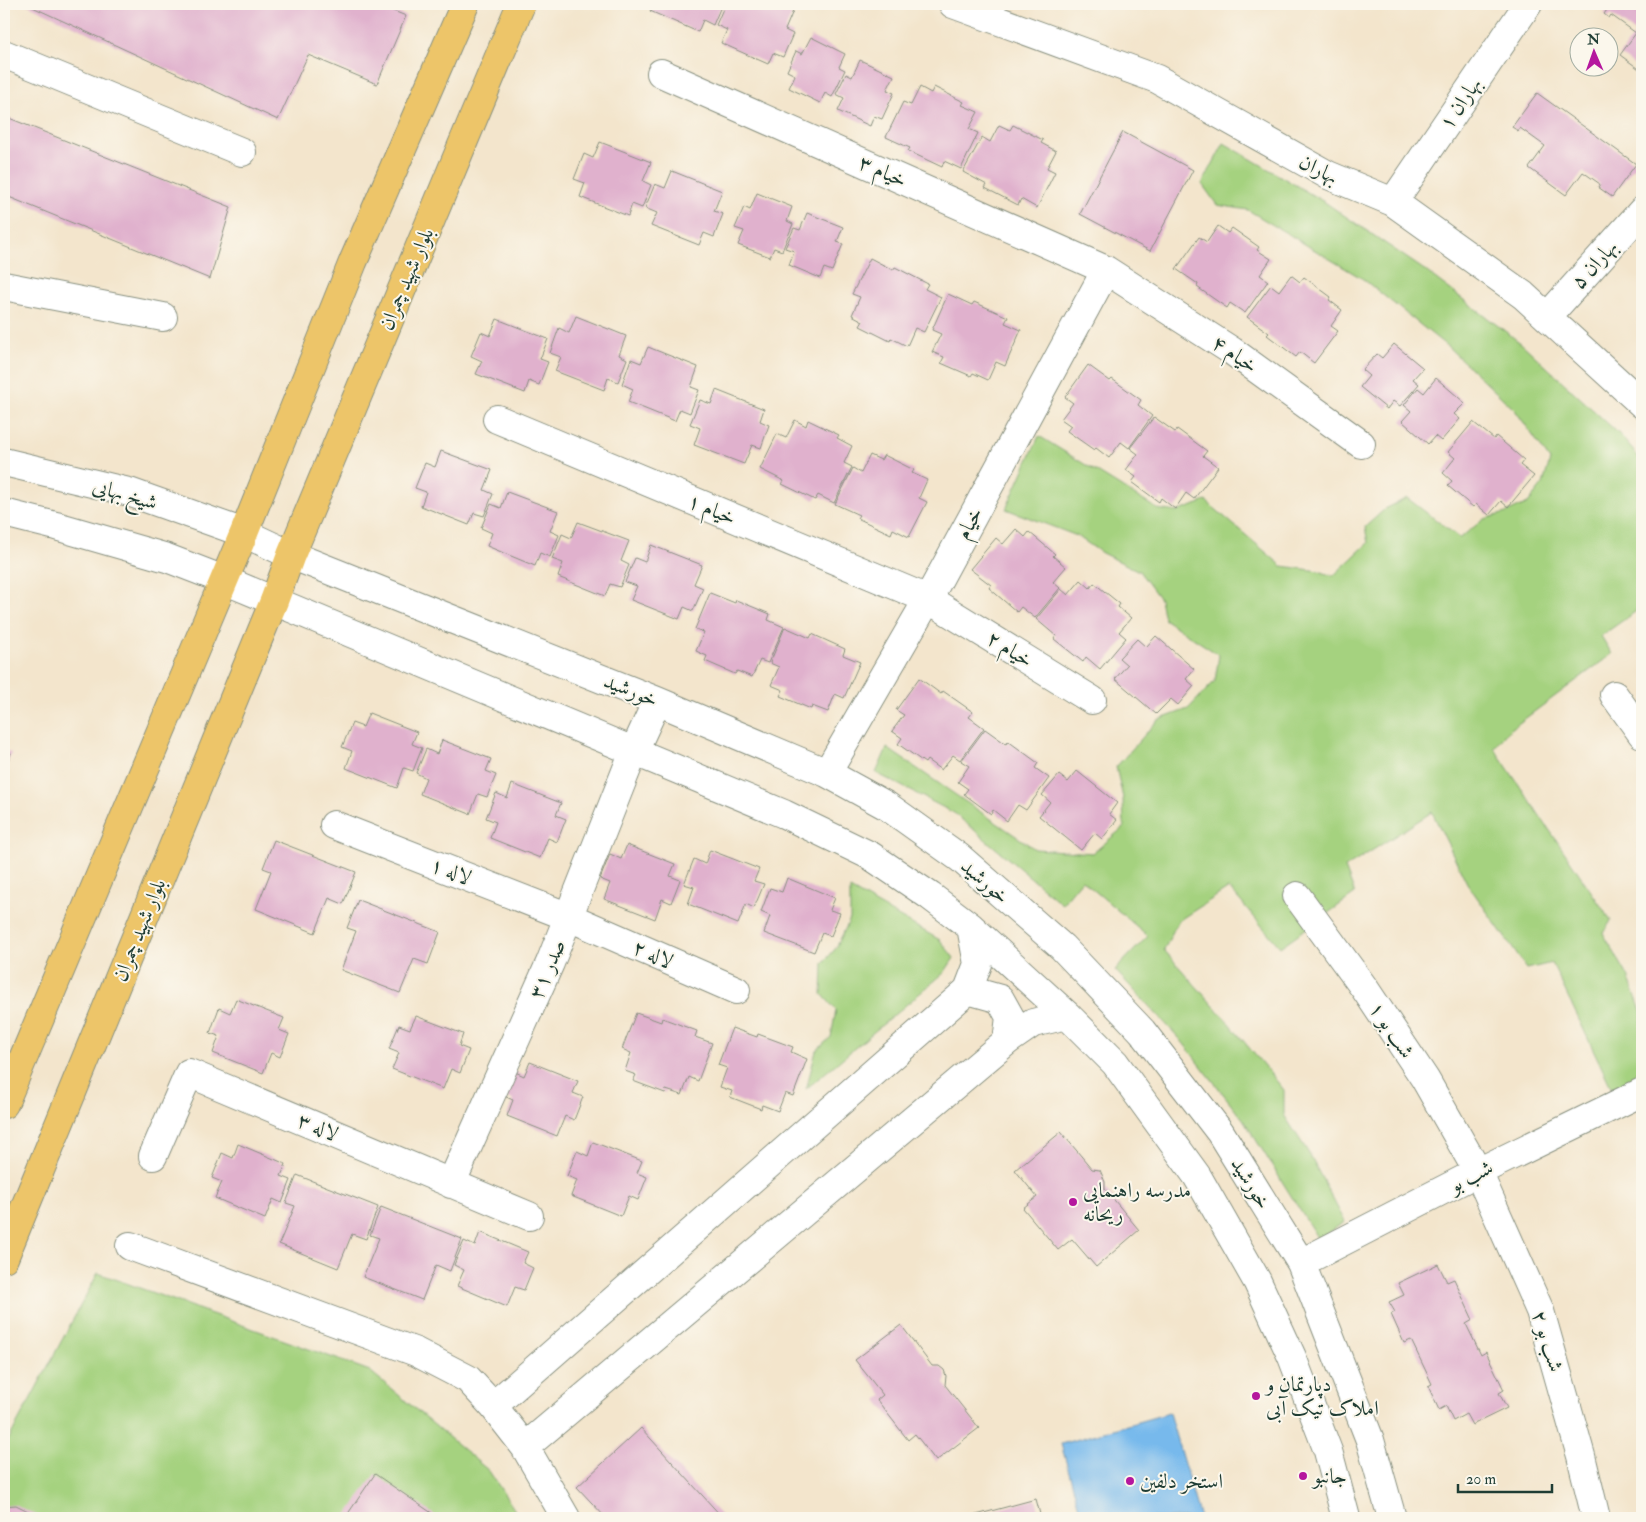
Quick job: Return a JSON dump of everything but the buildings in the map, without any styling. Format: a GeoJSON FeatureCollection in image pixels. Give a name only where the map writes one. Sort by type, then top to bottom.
{"type":"FeatureCollection","features":[{"type":"Feature","properties":{"kind":"main road"},"geometry":{"type":"LineString","coordinates":[[4,1104],[244,532],[353,262],[465,4]]}},
{"type":"Feature","properties":{"kind":"main road","name":"بلوار شهید چمران"},"geometry":{"type":"LineString","coordinates":[[4,1258],[292,555],[521,4]]}},
{"type":"Feature","properties":{"kind":"street","name":"بهاران"},"geometry":{"type":"LineString","coordinates":[[953,4],[1157,79],[1328,175],[1393,202],[1523,295],[1642,404]]}},
{"type":"Feature","properties":{"kind":"street","name":"بهاران ۱"},"geometry":{"type":"LineString","coordinates":[[1393,202],[1528,4]]}},
{"type":"Feature","properties":{"kind":"street"},"geometry":{"type":"LineString","coordinates":[[4,54],[242,152]]}},
{"type":"Feature","properties":{"kind":"street","name":"خیام ۳"},"geometry":{"type":"LineString","coordinates":[[661,73],[1106,270]]}},
{"type":"Feature","properties":{"kind":"street","name":"بهاران ۵"},"geometry":{"type":"LineString","coordinates":[[1547,317],[1642,211]]}},
{"type":"Feature","properties":{"kind":"street","name":"خیام ۴"},"geometry":{"type":"LineString","coordinates":[[1106,270],[1232,351],[1361,444]]}},
{"type":"Feature","properties":{"kind":"street","name":"خیام"},"geometry":{"type":"LineString","coordinates":[[827,773],[928,599],[1106,270]]}},
{"type":"Feature","properties":{"kind":"street"},"geometry":{"type":"LineString","coordinates":[[4,286],[163,317]]}},
{"type":"Feature","properties":{"kind":"street","name":"خیام ۱"},"geometry":{"type":"LineString","coordinates":[[497,419],[928,599]]}},
{"type":"Feature","properties":{"kind":"street","name":"شیخ بهایی"},"geometry":{"type":"LineString","coordinates":[[4,462],[128,492],[244,532],[292,555]]}},
{"type":"Feature","properties":{"kind":"street"},"geometry":{"type":"LineString","coordinates":[[4,513],[167,558],[224,580]]}},
{"type":"Feature","properties":{"kind":"street","name":"خورشید"},"geometry":{"type":"LineString","coordinates":[[292,555],[657,700],[827,773],[886,806],[960,858],[1062,947],[1142,1031],[1220,1132],[1301,1263],[1370,1440],[1392,1518]]}},
{"type":"Feature","properties":{"kind":"street","name":"خورشید"},"geometry":{"type":"LineString","coordinates":[[224,580],[784,814],[871,856],[930,896],[971,927],[1067,1015],[1115,1063],[1197,1176],[1257,1281],[1292,1357],[1328,1451],[1346,1518]]}},
{"type":"Feature","properties":{"kind":"street","name":"خیام ۲"},"geometry":{"type":"LineString","coordinates":[[928,599],[1092,700]]}},
{"type":"Feature","properties":{"kind":"street"},"geometry":{"type":"LineString","coordinates":[[1614,695],[1642,734]]}},
{"type":"Feature","properties":{"kind":"street","name":"صدر ۳۱"},"geometry":{"type":"LineString","coordinates":[[451,1184],[550,963],[634,751],[657,700]]}},
{"type":"Feature","properties":{"kind":"street","name":"لاله ۱"},"geometry":{"type":"LineString","coordinates":[[334,825],[569,917]]}},
{"type":"Feature","properties":{"kind":"street","name":"شب بو ۱"},"geometry":{"type":"LineString","coordinates":[[1296,896],[1365,989],[1425,1079],[1478,1172]]}},
{"type":"Feature","properties":{"kind":"street","name":"لاله ۲"},"geometry":{"type":"LineString","coordinates":[[569,917],[736,990]]}},
{"type":"Feature","properties":{"kind":"street"},"geometry":{"type":"LineString","coordinates":[[492,1406],[968,990],[978,964],[971,927]]}},
{"type":"Feature","properties":{"kind":"street"},"geometry":{"type":"LineString","coordinates":[[968,990],[1000,999],[1010,1017],[1006,1041]]}},
{"type":"Feature","properties":{"kind":"street"},"geometry":{"type":"LineString","coordinates":[[524,1447],[1006,1041],[1033,1023],[1067,1015]]}},
{"type":"Feature","properties":{"kind":"street","name":"لاله ۳"},"geometry":{"type":"LineString","coordinates":[[153,1156],[189,1073],[529,1216]]}},
{"type":"Feature","properties":{"kind":"street","name":"شب بو"},"geometry":{"type":"LineString","coordinates":[[1301,1263],[1478,1172],[1642,1092]]}},
{"type":"Feature","properties":{"kind":"street","name":"شب بو ۲"},"geometry":{"type":"LineString","coordinates":[[1478,1172],[1540,1310],[1581,1456],[1596,1518]]}},
{"type":"Feature","properties":{"kind":"street"},"geometry":{"type":"LineString","coordinates":[[130,1246],[416,1352],[468,1379],[524,1447],[566,1518]]}},
{"type":"Feature","properties":{"kind":"green space"},"geometry":{"type":"Polygon","coordinates":[[[1224,143],[1326,203],[1423,269],[1522,344],[1619,434],[1642,461],[1642,607],[1601,636],[1612,654],[1507,732],[1494,748],[1611,921],[1603,933],[1628,976],[1642,1013],[1642,1073],[1612,1089],[1552,963],[1527,969],[1467,883],[1432,812],[1345,868],[1355,894],[1280,947],[1229,888],[1178,921],[1164,950],[1227,1021],[1284,1090],[1284,1115],[1308,1152],[1345,1222],[1318,1239],[1243,1119],[1180,1039],[1115,970],[1148,936],[1082,880],[1062,904],[954,813],[876,773],[887,748],[1035,849],[1093,853],[1124,827],[1123,798],[1116,767],[1158,720],[1188,709],[1215,681],[1219,655],[1164,619],[1160,599],[1139,571],[1102,553],[1077,536],[1006,509],[1039,436],[1157,509],[1177,512],[1206,501],[1282,566],[1319,571],[1333,576],[1368,543],[1365,527],[1385,509],[1407,498],[1460,538],[1484,519],[1506,513],[1528,503],[1543,484],[1550,460],[1515,410],[1448,347],[1363,279],[1248,210],[1217,205],[1202,184],[1224,143]]]}},
{"type":"Feature","properties":{"kind":"green space"},"geometry":{"type":"Polygon","coordinates":[[[850,889],[940,940],[954,958],[944,973],[806,1089],[816,1051],[831,1037],[836,1010],[822,994],[823,963],[836,948],[850,919],[850,889]]]}},
{"type":"Feature","properties":{"kind":"green space"},"geometry":{"type":"Polygon","coordinates":[[[98,1273],[370,1371],[489,1471],[520,1518],[4,1518],[4,1448],[98,1273]]]}},
{"type":"Feature","properties":{"kind":"water","name":"استخر دلفین"},"geometry":{"type":"Polygon","coordinates":[[[1169,1413],[1200,1518],[1082,1518],[1061,1444],[1169,1413]]]}},
{"type":"Feature","properties":{"kind":"place","name":"مدرسه راهنمایی ریحانه"},"geometry":{"type":"Point","coordinates":[1073,1202]}},
{"type":"Feature","properties":{"kind":"place","name":"دپارتمان و املاک تیک آبی"},"geometry":{"type":"Point","coordinates":[1256,1396]}},
{"type":"Feature","properties":{"kind":"place","name":"جانبو"},"geometry":{"type":"Point","coordinates":[1303,1476]}},
{"type":"Feature","properties":{"kind":"place","name":"استخر دلفین"},"geometry":{"type":"Point","coordinates":[1130,1481]}}]}
